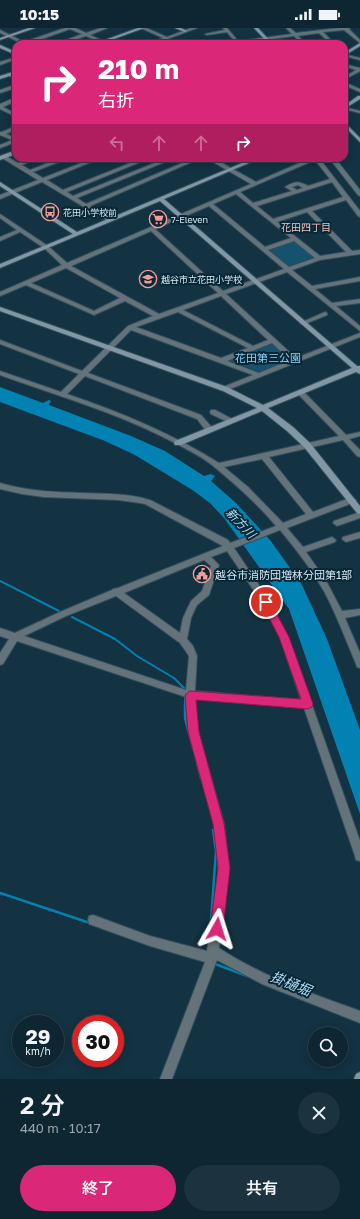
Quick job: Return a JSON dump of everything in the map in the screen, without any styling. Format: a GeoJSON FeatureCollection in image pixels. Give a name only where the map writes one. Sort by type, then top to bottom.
{"type":"FeatureCollection","features":[{"type":"Feature","properties":{"kind":"street"},"geometry":{"type":"LineString","coordinates":[[0,30],[4,28]]}},
{"type":"Feature","properties":{"kind":"street"},"geometry":{"type":"LineString","coordinates":[[0,39],[33,28]]}},
{"type":"Feature","properties":{"kind":"street"},"geometry":{"type":"LineString","coordinates":[[36,40],[69,28]]}},
{"type":"Feature","properties":{"kind":"street"},"geometry":{"type":"LineString","coordinates":[[72,28],[98,40]]}},
{"type":"Feature","properties":{"kind":"street"},"geometry":{"type":"LineString","coordinates":[[69,40],[105,28]]}},
{"type":"Feature","properties":{"kind":"street"},"geometry":{"type":"LineString","coordinates":[[110,39],[142,28],[166,38]]}},
{"type":"Feature","properties":{"kind":"street"},"geometry":{"type":"LineString","coordinates":[[177,28],[185,31]]}},
{"type":"Feature","properties":{"kind":"street"},"geometry":{"type":"LineString","coordinates":[[161,40],[195,28]]}},
{"type":"Feature","properties":{"kind":"street"},"geometry":{"type":"LineString","coordinates":[[256,28],[266,38]]}},
{"type":"Feature","properties":{"kind":"street"},"geometry":{"type":"LineString","coordinates":[[288,28],[300,40]]}},
{"type":"Feature","properties":{"kind":"street"},"geometry":{"type":"LineString","coordinates":[[345,28],[360,43],[348,52]]}},
{"type":"Feature","properties":{"kind":"street"},"geometry":{"type":"LineString","coordinates":[[255,40],[348,28]]}},
{"type":"Feature","properties":{"kind":"street"},"geometry":{"type":"LineString","coordinates":[[0,30],[18,40]]}},
{"type":"Feature","properties":{"kind":"street"},"geometry":{"type":"LineString","coordinates":[[207,34],[226,30],[235,40]]}},
{"type":"Feature","properties":{"kind":"street"},"geometry":{"type":"LineString","coordinates":[[320,32],[329,40]]}},
{"type":"Feature","properties":{"kind":"street"},"geometry":{"type":"LineString","coordinates":[[0,46],[12,52]]}},
{"type":"Feature","properties":{"kind":"street"},"geometry":{"type":"LineString","coordinates":[[348,56],[360,59]]}},
{"type":"Feature","properties":{"kind":"street"},"geometry":{"type":"LineString","coordinates":[[2,62],[12,59]]}},
{"type":"Feature","properties":{"kind":"street"},"geometry":{"type":"LineString","coordinates":[[348,66],[360,69]]}},
{"type":"Feature","properties":{"kind":"street"},"geometry":{"type":"LineString","coordinates":[[348,76],[360,69]]}},
{"type":"Feature","properties":{"kind":"street"},"geometry":{"type":"LineString","coordinates":[[348,71],[354,73]]}},
{"type":"Feature","properties":{"kind":"street"},"geometry":{"type":"LineString","coordinates":[[0,78],[12,73]]}},
{"type":"Feature","properties":{"kind":"street"},"geometry":{"type":"LineString","coordinates":[[348,84],[354,85],[360,91]]}},
{"type":"Feature","properties":{"kind":"street"},"geometry":{"type":"LineString","coordinates":[[0,92],[12,88]]}},
{"type":"Feature","properties":{"kind":"street"},"geometry":{"type":"LineString","coordinates":[[348,105],[360,97]]}},
{"type":"Feature","properties":{"kind":"street"},"geometry":{"type":"LineString","coordinates":[[0,106],[12,100]]}},
{"type":"Feature","properties":{"kind":"street"},"geometry":{"type":"LineString","coordinates":[[0,106],[12,114]]}},
{"type":"Feature","properties":{"kind":"street"},"geometry":{"type":"LineString","coordinates":[[348,109],[360,112]]}},
{"type":"Feature","properties":{"kind":"street"},"geometry":{"type":"LineString","coordinates":[[348,128],[360,141]]}},
{"type":"Feature","properties":{"kind":"street"},"geometry":{"type":"LineString","coordinates":[[1,133],[12,129]]}},
{"type":"Feature","properties":{"kind":"street"},"geometry":{"type":"LineString","coordinates":[[1,133],[12,138]]}},
{"type":"Feature","properties":{"kind":"street"},"geometry":{"type":"LineString","coordinates":[[0,147],[12,142]]}},
{"type":"Feature","properties":{"kind":"street"},"geometry":{"type":"LineString","coordinates":[[2,157],[12,153]]}},
{"type":"Feature","properties":{"kind":"street"},"geometry":{"type":"LineString","coordinates":[[2,157],[30,172],[109,220]]}},
{"type":"Feature","properties":{"kind":"street"},"geometry":{"type":"LineString","coordinates":[[18,165],[25,162]]}},
{"type":"Feature","properties":{"kind":"street"},"geometry":{"type":"LineString","coordinates":[[30,172],[56,162]]}},
{"type":"Feature","properties":{"kind":"street"},"geometry":{"type":"LineString","coordinates":[[0,197],[88,162]]}},
{"type":"Feature","properties":{"kind":"street"},"geometry":{"type":"LineString","coordinates":[[63,192],[137,162]]}},
{"type":"Feature","properties":{"kind":"street"},"geometry":{"type":"LineString","coordinates":[[73,198],[161,162]]}},
{"type":"Feature","properties":{"kind":"street"},"geometry":{"type":"LineString","coordinates":[[173,162],[180,166]]}},
{"type":"Feature","properties":{"kind":"street"},"geometry":{"type":"LineString","coordinates":[[85,206],[189,162]]}},
{"type":"Feature","properties":{"kind":"street"},"geometry":{"type":"LineString","coordinates":[[216,162],[256,184]]}},
{"type":"Feature","properties":{"kind":"street"},"geometry":{"type":"LineString","coordinates":[[0,266],[249,162]]}},
{"type":"Feature","properties":{"kind":"street"},"geometry":{"type":"LineString","coordinates":[[0,294],[307,162]]}},
{"type":"Feature","properties":{"kind":"street"},"geometry":{"type":"LineString","coordinates":[[319,162],[360,216]]}},
{"type":"Feature","properties":{"kind":"street"},"geometry":{"type":"LineString","coordinates":[[335,162],[360,194]]}},
{"type":"Feature","properties":{"kind":"street"},"geometry":{"type":"LineString","coordinates":[[76,167],[83,171]]}},
{"type":"Feature","properties":{"kind":"street"},"geometry":{"type":"LineString","coordinates":[[105,168],[124,178]]}},
{"type":"Feature","properties":{"kind":"street"},"geometry":{"type":"LineString","coordinates":[[253,205],[333,180]]}},
{"type":"Feature","properties":{"kind":"street"},"geometry":{"type":"LineString","coordinates":[[295,192],[288,187],[298,183],[307,188]]}},
{"type":"Feature","properties":{"kind":"street"},"geometry":{"type":"LineString","coordinates":[[0,184],[77,234]]}},
{"type":"Feature","properties":{"kind":"street"},"geometry":{"type":"LineString","coordinates":[[354,186],[360,185]]}},
{"type":"Feature","properties":{"kind":"street"},"geometry":{"type":"LineString","coordinates":[[236,192],[319,258]]}},
{"type":"Feature","properties":{"kind":"street"},"geometry":{"type":"LineString","coordinates":[[273,221],[346,198]]}},
{"type":"Feature","properties":{"kind":"street"},"geometry":{"type":"LineString","coordinates":[[161,199],[330,347],[359,370]]}},
{"type":"Feature","properties":{"kind":"street"},"geometry":{"type":"LineString","coordinates":[[210,204],[360,329]]}},
{"type":"Feature","properties":{"kind":"street"},"geometry":{"type":"LineString","coordinates":[[308,210],[350,253]]}},
{"type":"Feature","properties":{"kind":"street"},"geometry":{"type":"LineString","coordinates":[[0,216],[46,247],[67,266],[157,316]]}},
{"type":"Feature","properties":{"kind":"street"},"geometry":{"type":"LineString","coordinates":[[152,229],[295,361]]}},
{"type":"Feature","properties":{"kind":"street"},"geometry":{"type":"LineString","coordinates":[[0,239],[21,230]]}},
{"type":"Feature","properties":{"kind":"street"},"geometry":{"type":"LineString","coordinates":[[265,249],[295,239]]}},
{"type":"Feature","properties":{"kind":"street"},"geometry":{"type":"LineString","coordinates":[[62,395],[130,327],[319,258],[360,252]]}},
{"type":"Feature","properties":{"kind":"street"},"geometry":{"type":"LineString","coordinates":[[310,288],[360,279]]}},
{"type":"Feature","properties":{"kind":"street"},"geometry":{"type":"LineString","coordinates":[[27,283],[94,313],[126,298]]}},
{"type":"Feature","properties":{"kind":"street"},"geometry":{"type":"LineString","coordinates":[[331,305],[360,301]]}},
{"type":"Feature","properties":{"kind":"street"},"geometry":{"type":"LineString","coordinates":[[0,309],[225,389],[263,408],[290,429],[307,445],[360,511]]}},
{"type":"Feature","properties":{"kind":"street"},"geometry":{"type":"LineString","coordinates":[[177,309],[253,348]]}},
{"type":"Feature","properties":{"kind":"street"},"geometry":{"type":"LineString","coordinates":[[303,323],[325,314]]}},
{"type":"Feature","properties":{"kind":"street"},"geometry":{"type":"LineString","coordinates":[[130,327],[223,360],[259,375]]}},
{"type":"Feature","properties":{"kind":"street"},"geometry":{"type":"LineString","coordinates":[[225,389],[360,335]]}},
{"type":"Feature","properties":{"kind":"street"},"geometry":{"type":"LineString","coordinates":[[223,360],[273,340]]}},
{"type":"Feature","properties":{"kind":"street"},"geometry":{"type":"LineString","coordinates":[[0,342],[199,417],[210,430]]}},
{"type":"Feature","properties":{"kind":"street"},"geometry":{"type":"LineString","coordinates":[[178,443],[300,392],[359,370]]}},
{"type":"Feature","properties":{"kind":"street"},"geometry":{"type":"LineString","coordinates":[[0,373],[122,416],[178,443],[217,466],[249,493],[281,527],[322,581],[340,615],[360,664]]}},
{"type":"Feature","properties":{"kind":"street"},"geometry":{"type":"LineString","coordinates":[[300,392],[360,454]]}},
{"type":"Feature","properties":{"kind":"street"},"geometry":{"type":"LineString","coordinates":[[213,412],[232,421]]}},
{"type":"Feature","properties":{"kind":"street"},"geometry":{"type":"LineString","coordinates":[[217,466],[360,434]]}},
{"type":"Feature","properties":{"kind":"street"},"geometry":{"type":"LineString","coordinates":[[263,455],[311,515]]}},
{"type":"Feature","properties":{"kind":"street"},"geometry":{"type":"LineString","coordinates":[[0,486],[17,492],[64,496],[124,496],[147,502],[224,542],[266,602],[284,637],[360,856]]}},
{"type":"Feature","properties":{"kind":"street"},"geometry":{"type":"LineString","coordinates":[[0,661],[15,637],[116,592],[237,543],[352,500]]}},
{"type":"Feature","properties":{"kind":"street"},"geometry":{"type":"LineString","coordinates":[[337,523],[360,515]]}},
{"type":"Feature","properties":{"kind":"street"},"geometry":{"type":"LineString","coordinates":[[346,539],[360,535]]}},
{"type":"Feature","properties":{"kind":"street"},"geometry":{"type":"LineString","coordinates":[[300,551],[332,540]]}},
{"type":"Feature","properties":{"kind":"street"},"geometry":{"type":"LineString","coordinates":[[183,640],[187,618],[194,603],[206,592],[215,565],[205,556]]}},
{"type":"Feature","properties":{"kind":"street"},"geometry":{"type":"LineString","coordinates":[[116,592],[183,640],[190,648],[193,656],[190,695],[193,732],[218,824],[224,868],[212,957],[166,1079]]}},
{"type":"Feature","properties":{"kind":"street"},"geometry":{"type":"LineString","coordinates":[[340,615],[360,612]]}},
{"type":"Feature","properties":{"kind":"street"},"geometry":{"type":"LineString","coordinates":[[0,632],[190,695],[308,704]]}},
{"type":"Feature","properties":{"kind":"street"},"geometry":{"type":"LineString","coordinates":[[93,920],[150,941],[212,957],[232,964],[259,978],[360,1017]]}},
{"type":"Feature","properties":{"kind":"green space"},"geometry":{"type":"Polygon","coordinates":[[[293,241],[315,257],[287,267],[269,251],[293,241]]]}},
{"type":"Feature","properties":{"kind":"green space","name":"花田第三公園"},"geometry":{"type":"Polygon","coordinates":[[[274,344],[289,358],[289,361],[260,372],[229,361],[229,360],[274,344]]]}},
{"type":"Feature","properties":{"kind":"water","name":"新方川"},"geometry":{"type":"Polygon","coordinates":[[[0,387],[43,403],[49,400],[51,401],[49,405],[131,436],[165,451],[204,476],[211,474],[215,476],[211,481],[236,503],[270,540],[301,583],[327,639],[360,730],[360,814],[289,609],[224,518],[211,504],[194,491],[135,455],[105,441],[0,402],[0,387]]]}},
{"type":"Feature","properties":{"kind":"waterway"},"geometry":{"type":"LineString","coordinates":[[0,581],[59,611]]}},
{"type":"Feature","properties":{"kind":"waterway"},"geometry":{"type":"LineString","coordinates":[[72,617],[115,639],[137,656],[174,678],[185,689]]}},
{"type":"Feature","properties":{"kind":"waterway"},"geometry":{"type":"LineString","coordinates":[[185,698],[185,718],[188,730]]}},
{"type":"Feature","properties":{"kind":"waterway"},"geometry":{"type":"LineString","coordinates":[[197,763],[201,778]]}},
{"type":"Feature","properties":{"kind":"waterway"},"geometry":{"type":"LineString","coordinates":[[210,934],[216,851],[213,830]]}},
{"type":"Feature","properties":{"kind":"waterway","name":"掛樋堀"},"geometry":{"type":"LineString","coordinates":[[0,893],[90,923]]}},
{"type":"Feature","properties":{"kind":"waterway","name":"掛樋堀"},"geometry":{"type":"LineString","coordinates":[[215,964],[250,977]]}},
{"type":"Feature","properties":{"kind":"place","name":"花田小学校前"},"geometry":{"type":"Point","coordinates":[50,212]}},
{"type":"Feature","properties":{"kind":"place","name":"7-Eleven"},"geometry":{"type":"Point","coordinates":[158,219]}},
{"type":"Feature","properties":{"kind":"place","name":"越谷市立花田小学校"},"geometry":{"type":"Point","coordinates":[148,279]}},
{"type":"Feature","properties":{"kind":"place","name":"越谷市消防団増林分団第1部"},"geometry":{"type":"Point","coordinates":[202,574]}},
{"type":"Feature","properties":{"kind":"district","name":"花田四丁目"},"geometry":{"type":"Point","coordinates":[306,227]}},
{"type":"Feature","properties":{"kind":"route"},"geometry":{"type":"LineString","coordinates":[[217,929],[224,868],[216,812],[193,732],[190,695],[308,704],[284,637],[266,602]]}}]}
